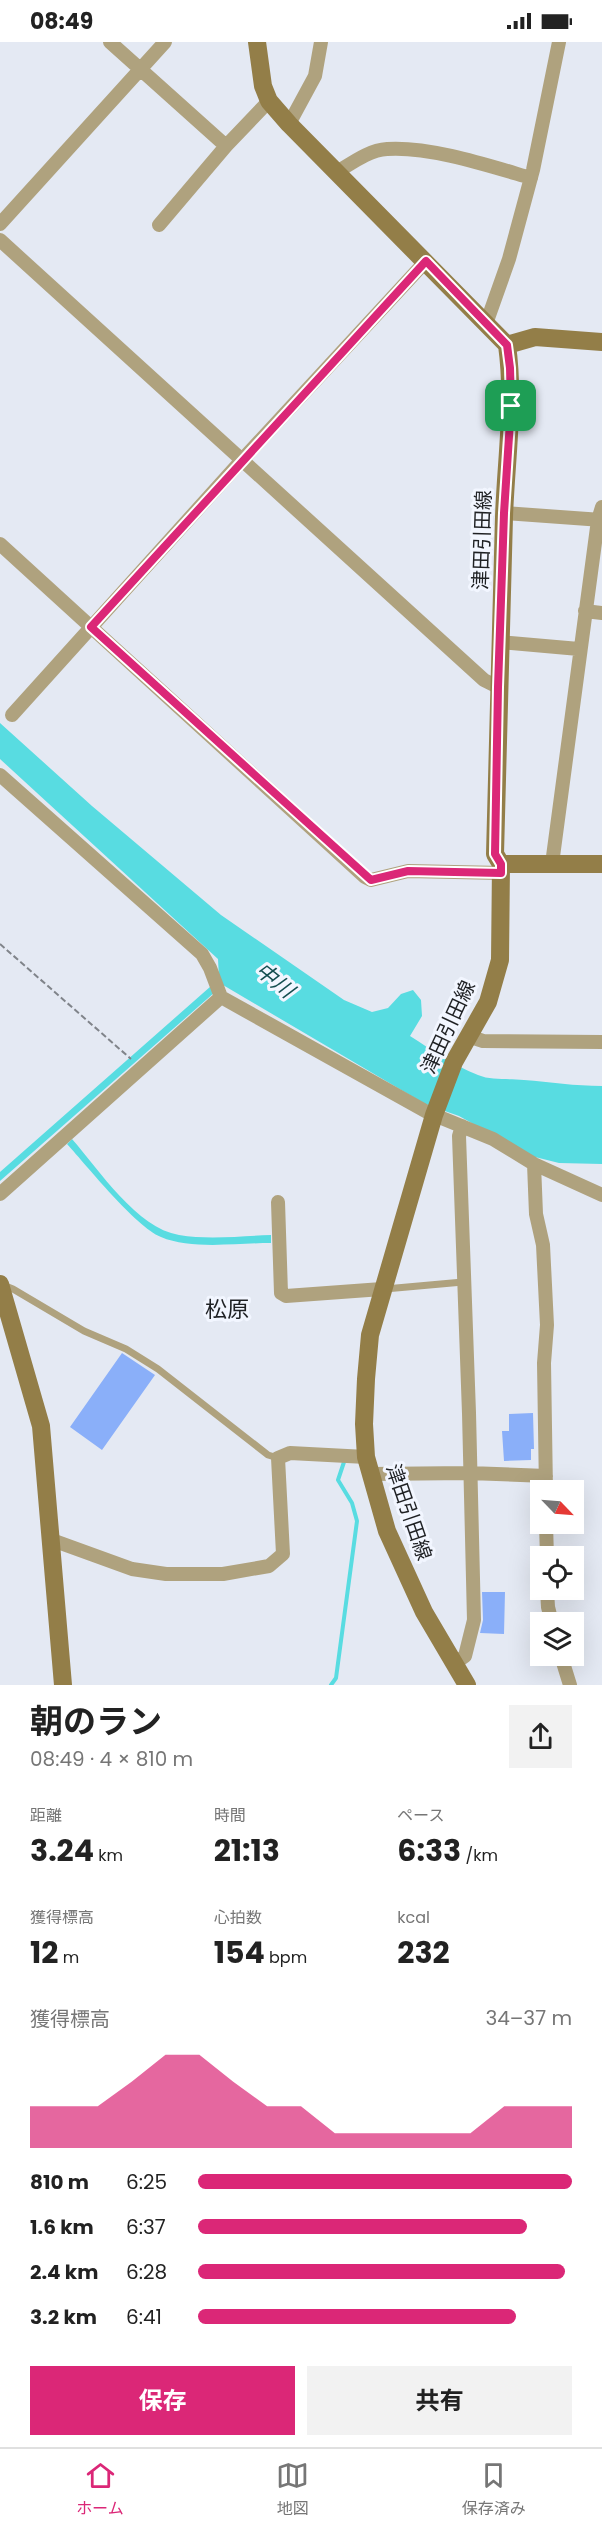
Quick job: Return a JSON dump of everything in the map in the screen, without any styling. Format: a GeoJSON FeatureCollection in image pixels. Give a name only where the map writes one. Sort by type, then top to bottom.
{"type":"FeatureCollection","features":[{"type":"Feature","properties":{"kind":"main road"},"geometry":{"type":"LineString","coordinates":[[257,42],[263,86],[269,101],[507,345],[535,337],[602,342]]}},
{"type":"Feature","properties":{"kind":"main road","name":"津田引田線"},"geometry":{"type":"LineString","coordinates":[[467,1685],[424,1612],[387,1531],[369,1465],[364,1424],[369,1346],[382,1289],[435,1112],[454,1062],[488,1002],[500,960],[501,868],[495,854],[504,513],[511,406],[507,345]]}},
{"type":"Feature","properties":{"kind":"main road"},"geometry":{"type":"LineString","coordinates":[[501,868],[552,864],[602,864]]}},
{"type":"Feature","properties":{"kind":"main road"},"geometry":{"type":"LineString","coordinates":[[0,1284],[41,1426],[63,1685]]}},
{"type":"Feature","properties":{"kind":"street"},"geometry":{"type":"LineString","coordinates":[[110,42],[226,146]]}},
{"type":"Feature","properties":{"kind":"street"},"geometry":{"type":"LineString","coordinates":[[0,224],[165,42]]}},
{"type":"Feature","properties":{"kind":"street"},"geometry":{"type":"LineString","coordinates":[[289,124],[315,76],[321,42]]}},
{"type":"Feature","properties":{"kind":"street"},"geometry":{"type":"LineString","coordinates":[[486,324],[509,260],[531,178],[559,42]]}},
{"type":"Feature","properties":{"kind":"street"},"geometry":{"type":"LineString","coordinates":[[159,225],[226,146],[269,101]]}},
{"type":"Feature","properties":{"kind":"street"},"geometry":{"type":"LineString","coordinates":[[337,172],[362,156],[386,149],[420,152],[474,162],[531,178]]}},
{"type":"Feature","properties":{"kind":"street"},"geometry":{"type":"LineString","coordinates":[[0,240],[484,680],[498,687]]}},
{"type":"Feature","properties":{"kind":"street"},"geometry":{"type":"LineString","coordinates":[[12,715],[242,460],[426,261]]}},
{"type":"Feature","properties":{"kind":"street"},"geometry":{"type":"LineString","coordinates":[[504,513],[600,516],[579,649],[552,864]]}},
{"type":"Feature","properties":{"kind":"street"},"geometry":{"type":"LineString","coordinates":[[0,544],[365,877],[371,880],[408,871],[501,868]]}},
{"type":"Feature","properties":{"kind":"street"},"geometry":{"type":"LineString","coordinates":[[585,611],[602,613]]}},
{"type":"Feature","properties":{"kind":"street"},"geometry":{"type":"LineString","coordinates":[[500,642],[579,649]]}},
{"type":"Feature","properties":{"kind":"street"},"geometry":{"type":"LineString","coordinates":[[0,775],[202,954],[221,997],[435,1112],[493,1139],[534,1164],[602,1195]]}},
{"type":"Feature","properties":{"kind":"street"},"geometry":{"type":"LineString","coordinates":[[0,1194],[221,997]]}},
{"type":"Feature","properties":{"kind":"street"},"geometry":{"type":"LineString","coordinates":[[468,1036],[483,1041],[602,1042]]}},
{"type":"Feature","properties":{"kind":"street"},"geometry":{"type":"LineString","coordinates":[[454,1663],[465,1656],[474,1620],[459,1136],[462,1126]]}},
{"type":"Feature","properties":{"kind":"street"},"geometry":{"type":"LineString","coordinates":[[534,1164],[536,1214],[543,1245],[547,1325],[544,1363],[546,1480]]}},
{"type":"Feature","properties":{"kind":"street"},"geometry":{"type":"LineString","coordinates":[[278,1202],[281,1293],[286,1296],[382,1289]]}},
{"type":"Feature","properties":{"kind":"street"},"geometry":{"type":"LineString","coordinates":[[52,1540],[132,1569],[166,1574],[223,1574],[268,1566],[283,1554],[278,1458],[290,1453],[369,1465],[546,1476]]}},
{"type":"Feature","properties":{"kind":"street"},"geometry":{"type":"LineString","coordinates":[[564,1666],[570,1685]]}},
{"type":"Feature","properties":{"kind":"lane"},"geometry":{"type":"LineString","coordinates":[[382,1289],[463,1282]]}},
{"type":"Feature","properties":{"kind":"lane"},"geometry":{"type":"LineString","coordinates":[[0,1284],[13,1289],[84,1331],[126,1349],[158,1370],[268,1455],[278,1458]]}},
{"type":"Feature","properties":{"kind":"path"},"geometry":{"type":"LineString","coordinates":[[0,944],[141,1068]]}},
{"type":"Feature","properties":{"kind":"water","name":"中川"},"geometry":{"type":"Polygon","coordinates":[[[0,723],[92,806],[221,915],[344,1000],[372,1012],[388,1008],[401,994],[413,990],[421,1000],[422,1016],[410,1036],[460,1067],[489,1078],[602,1086],[602,1164],[559,1163],[531,1156],[459,1116],[425,1104],[223,985],[0,1181],[0,1172],[219,979],[218,959],[0,759],[0,723]]]}},
{"type":"Feature","properties":{"kind":"water"},"geometry":{"type":"Polygon","coordinates":[[[72,1139],[134,1210],[163,1230],[179,1235],[202,1237],[271,1235],[271,1243],[200,1245],[161,1237],[138,1221],[112,1195],[67,1144],[72,1139]]]}},
{"type":"Feature","properties":{"kind":"building"},"geometry":{"type":"Polygon","coordinates":[[[122,1353],[155,1375],[102,1450],[70,1427],[122,1353]]]}},
{"type":"Feature","properties":{"kind":"building"},"geometry":{"type":"Polygon","coordinates":[[[533,1413],[534,1449],[531,1449],[531,1460],[504,1461],[502,1431],[509,1431],[509,1414],[533,1413]]]}},
{"type":"Feature","properties":{"kind":"building"},"geometry":{"type":"Polygon","coordinates":[[[482,1592],[505,1592],[504,1634],[480,1633],[483,1620],[482,1592]]]}},
{"type":"Feature","properties":{"kind":"waterway"},"geometry":{"type":"LineString","coordinates":[[331,1685],[336,1678],[357,1521],[352,1503],[338,1480],[344,1462]]}},
{"type":"Feature","properties":{"kind":"district","name":"松原"},"geometry":{"type":"Point","coordinates":[227,1309]}},
{"type":"Feature","properties":{"kind":"route"},"geometry":{"type":"LineString","coordinates":[[426,261],[507,345],[511,406],[504,513],[498,687],[495,854],[501,864],[501,873],[408,871],[371,880],[91,627],[426,261]]}}]}
